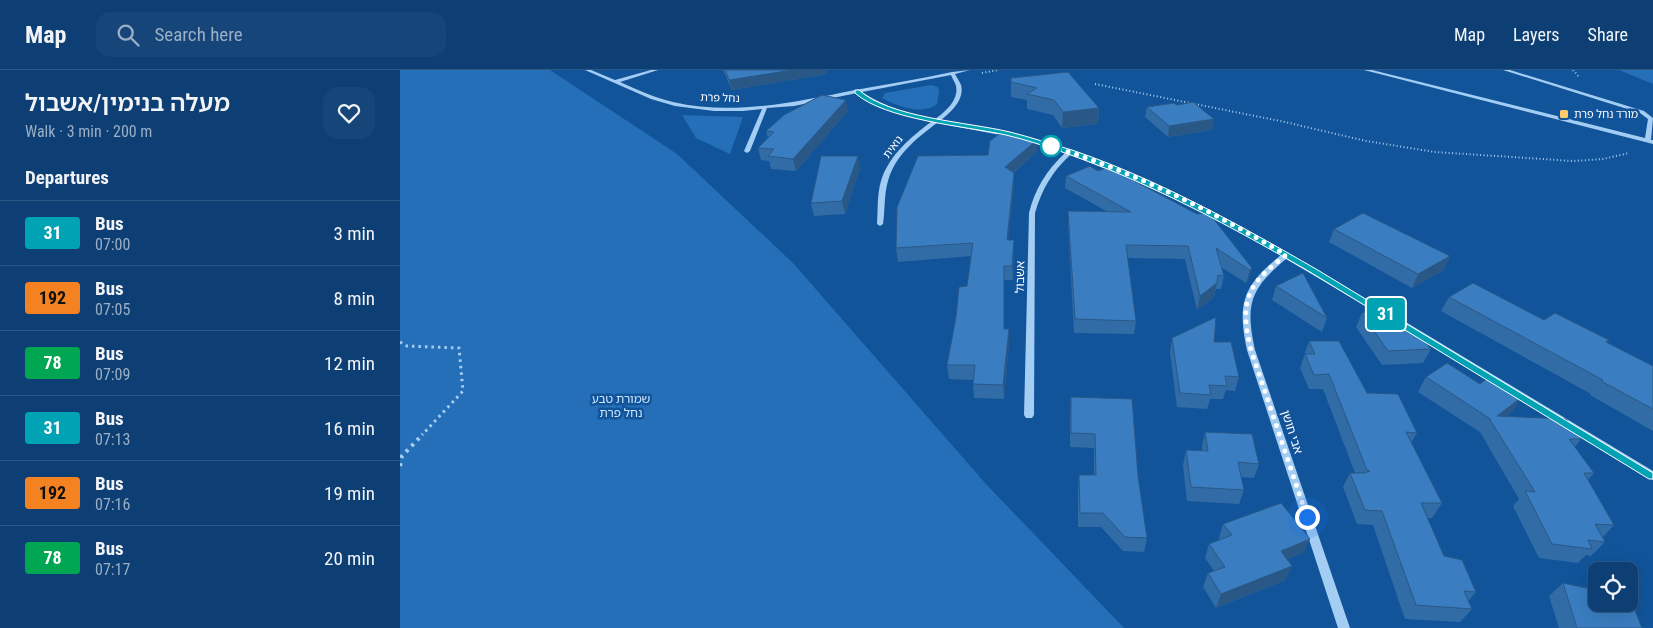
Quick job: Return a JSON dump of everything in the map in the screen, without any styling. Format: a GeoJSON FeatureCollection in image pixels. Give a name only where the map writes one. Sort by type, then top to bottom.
{"type":"FeatureCollection","features":[{"type":"Feature","properties":{"kind":"street","name":"נחל פרת"},"geometry":{"type":"LineString","coordinates":[[588,70],[653,98],[689,106],[743,109],[794,104],[968,70]]}},
{"type":"Feature","properties":{"kind":"street"},"geometry":{"type":"LineString","coordinates":[[615,82],[656,70]]}},
{"type":"Feature","properties":{"kind":"street"},"geometry":{"type":"LineString","coordinates":[[1366,70],[1651,141],[1651,119],[1642,112]]}},
{"type":"Feature","properties":{"kind":"street"},"geometry":{"type":"LineString","coordinates":[[1505,70],[1653,116]]}},
{"type":"Feature","properties":{"kind":"street","name":"נואית"},"geometry":{"type":"LineString","coordinates":[[880,224],[884,182],[891,165],[911,140],[949,111],[957,99],[959,87],[952,73]]}},
{"type":"Feature","properties":{"kind":"street"},"geometry":{"type":"LineString","coordinates":[[857,91],[867,100],[883,106],[936,120],[1009,134],[1069,152],[1124,172],[1159,188],[1210,213],[1286,255],[1653,476]]}},
{"type":"Feature","properties":{"kind":"street"},"geometry":{"type":"LineString","coordinates":[[747,151],[765,107]]}},
{"type":"Feature","properties":{"kind":"street","name":"אשבול"},"geometry":{"type":"LineString","coordinates":[[1029,415],[1032,213],[1042,181],[1049,171],[1069,152]]}},
{"type":"Feature","properties":{"kind":"street","name":"אבי חושן"},"geometry":{"type":"LineString","coordinates":[[1286,255],[1254,284],[1246,304],[1245,326],[1251,350],[1344,628]]}},
{"type":"Feature","properties":{"kind":"path"},"geometry":{"type":"LineString","coordinates":[[1096,84],[1284,122],[1366,141],[1435,152],[1573,160],[1603,159],[1628,153],[1651,141]]}},
{"type":"Feature","properties":{"kind":"path"},"geometry":{"type":"LineString","coordinates":[[400,342],[407,346],[460,348],[464,391],[402,456],[400,466]]}},
{"type":"Feature","properties":{"kind":"green space","name":"שמורת טבע נחל פרת"},"geometry":{"type":"Polygon","coordinates":[[[400,70],[550,70],[677,154],[793,263],[986,484],[1124,628],[400,628],[400,70]]]}},
{"type":"Feature","properties":{"kind":"green space"},"geometry":{"type":"Polygon","coordinates":[[[1619,70],[1653,70],[1653,84],[1619,70]]]}},
{"type":"Feature","properties":{"kind":"green space"},"geometry":{"type":"Polygon","coordinates":[[[931,85],[938,87],[939,91],[937,104],[931,108],[909,108],[882,98],[885,93],[931,85]]]}},
{"type":"Feature","properties":{"kind":"green space"},"geometry":{"type":"Polygon","coordinates":[[[682,115],[743,117],[730,154],[696,138],[682,115]]]}},
{"type":"Feature","properties":{"kind":"building"},"geometry":{"type":"Polygon","coordinates":[[[725,70],[793,70],[729,80],[725,70]]]}},
{"type":"Feature","properties":{"kind":"building"},"geometry":{"type":"Polygon","coordinates":[[[1068,72],[1099,108],[1063,112],[1054,100],[1027,94],[1037,88],[1011,82],[1011,78],[1068,72]]]}},
{"type":"Feature","properties":{"kind":"building"},"geometry":{"type":"Polygon","coordinates":[[[822,95],[846,100],[793,159],[768,156],[774,149],[758,148],[774,132],[766,131],[784,115],[822,95]]]}},
{"type":"Feature","properties":{"kind":"building"},"geometry":{"type":"Polygon","coordinates":[[[1193,102],[1214,119],[1169,126],[1147,107],[1174,103],[1177,105],[1193,102]]]}},
{"type":"Feature","properties":{"kind":"building"},"geometry":{"type":"Polygon","coordinates":[[[1003,131],[1037,140],[1005,167],[1014,173],[1007,240],[1014,240],[1012,266],[1004,266],[1004,329],[1009,329],[1003,385],[973,384],[975,365],[947,365],[956,317],[959,287],[967,286],[973,243],[896,248],[897,207],[918,156],[988,155],[990,141],[1003,131]]]}},
{"type":"Feature","properties":{"kind":"building"},"geometry":{"type":"Polygon","coordinates":[[[821,156],[858,156],[842,201],[811,203],[821,156]]]}},
{"type":"Feature","properties":{"kind":"building"},"geometry":{"type":"Polygon","coordinates":[[[1090,166],[1098,171],[1108,167],[1197,214],[1209,213],[1252,268],[1250,270],[1216,248],[1224,276],[1218,275],[1217,283],[1200,296],[1188,246],[1126,245],[1136,321],[1075,319],[1068,211],[1131,212],[1066,176],[1090,166]]]}},
{"type":"Feature","properties":{"kind":"building"},"geometry":{"type":"Polygon","coordinates":[[[1363,213],[1450,256],[1418,274],[1334,229],[1363,213]]]}},
{"type":"Feature","properties":{"kind":"building"},"geometry":{"type":"Polygon","coordinates":[[[1303,273],[1327,318],[1276,286],[1303,273]]]}},
{"type":"Feature","properties":{"kind":"building"},"geometry":{"type":"Polygon","coordinates":[[[1473,283],[1544,320],[1555,313],[1609,340],[1606,342],[1653,366],[1653,409],[1449,297],[1473,283]]]}},
{"type":"Feature","properties":{"kind":"building"},"geometry":{"type":"Polygon","coordinates":[[[1386,312],[1400,330],[1415,329],[1431,349],[1388,351],[1362,313],[1386,312]]]}},
{"type":"Feature","properties":{"kind":"building"},"geometry":{"type":"Polygon","coordinates":[[[1216,317],[1214,342],[1231,342],[1239,377],[1225,376],[1227,386],[1209,385],[1211,395],[1180,393],[1172,338],[1216,317]]]}},
{"type":"Feature","properties":{"kind":"building"},"geometry":{"type":"Polygon","coordinates":[[[1309,341],[1339,341],[1367,393],[1398,394],[1417,433],[1406,432],[1442,503],[1421,503],[1444,556],[1462,560],[1476,592],[1464,591],[1472,609],[1416,605],[1382,511],[1365,510],[1350,473],[1370,471],[1367,470],[1329,374],[1314,375],[1305,354],[1315,354],[1309,341]]]}},
{"type":"Feature","properties":{"kind":"building"},"geometry":{"type":"Polygon","coordinates":[[[1447,363],[1480,384],[1489,377],[1522,397],[1497,416],[1566,419],[1581,439],[1569,439],[1594,473],[1584,473],[1614,525],[1595,524],[1605,542],[1588,540],[1592,549],[1552,544],[1525,491],[1535,492],[1489,418],[1426,377],[1447,363]]]}},
{"type":"Feature","properties":{"kind":"building"},"geometry":{"type":"Polygon","coordinates":[[[1071,397],[1132,399],[1138,476],[1147,538],[1125,537],[1103,513],[1080,513],[1079,475],[1096,475],[1095,434],[1071,433],[1071,397]]]}},
{"type":"Feature","properties":{"kind":"building"},"geometry":{"type":"Polygon","coordinates":[[[1205,432],[1252,434],[1259,464],[1238,462],[1244,490],[1191,487],[1186,450],[1208,451],[1205,432]]]}},
{"type":"Feature","properties":{"kind":"building"},"geometry":{"type":"Polygon","coordinates":[[[1281,503],[1310,539],[1281,551],[1292,566],[1221,594],[1208,573],[1225,567],[1209,544],[1232,535],[1223,524],[1281,503]]]}},
{"type":"Feature","properties":{"kind":"building"},"geometry":{"type":"Polygon","coordinates":[[[1563,583],[1588,588],[1588,612],[1636,612],[1642,628],[1577,628],[1563,583]]]}},
{"type":"Feature","properties":{"kind":"bus line","name":"31"},"geometry":{"type":"LineString","coordinates":[[857,91],[867,100],[905,113],[1009,134],[1089,158],[1159,188],[1210,213],[1313,270],[1653,476]]}},
{"type":"Feature","properties":{"kind":"place","name":"מורד נחל פרת"},"geometry":{"type":"Point","coordinates":[1564,114]}},
{"type":"Feature","properties":{"kind":"route"},"geometry":{"type":"LineString","coordinates":[[1051,146],[1089,158],[1142,180],[1210,213],[1286,255],[1254,284],[1246,304],[1245,326],[1251,350],[1307,517]]}}]}
